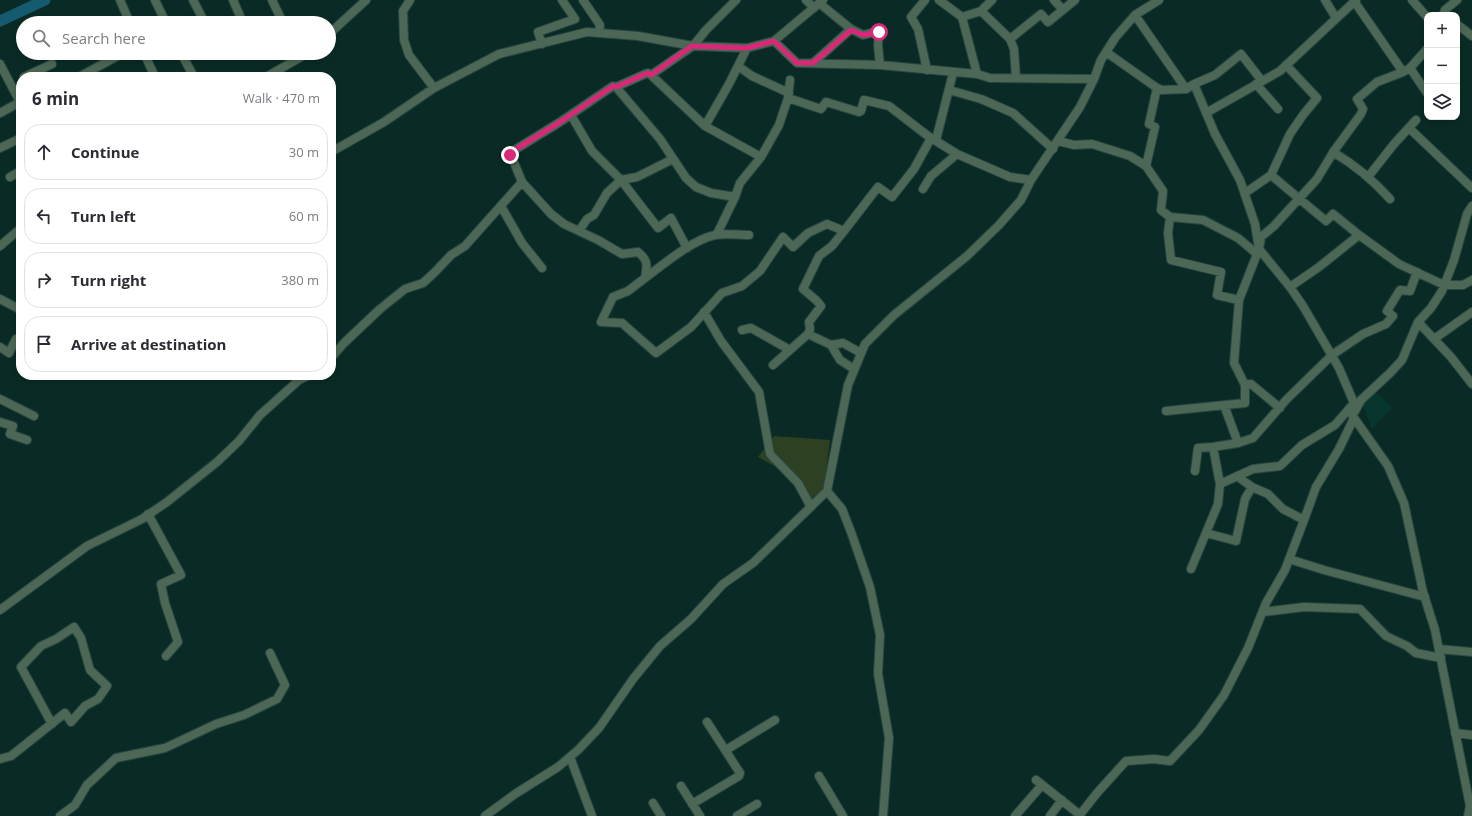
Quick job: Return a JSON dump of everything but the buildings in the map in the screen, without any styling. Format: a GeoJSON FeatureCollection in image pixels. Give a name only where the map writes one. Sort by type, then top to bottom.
{"type":"FeatureCollection","features":[{"type":"Feature","properties":{"kind":"street"},"geometry":{"type":"LineString","coordinates":[[120,0],[127,16]]}},
{"type":"Feature","properties":{"kind":"street"},"geometry":{"type":"LineString","coordinates":[[155,0],[163,16]]}},
{"type":"Feature","properties":{"kind":"street"},"geometry":{"type":"LineString","coordinates":[[193,0],[201,16]]}},
{"type":"Feature","properties":{"kind":"street"},"geometry":{"type":"LineString","coordinates":[[233,0],[240,16]]}},
{"type":"Feature","properties":{"kind":"street"},"geometry":{"type":"LineString","coordinates":[[272,0],[280,16]]}},
{"type":"Feature","properties":{"kind":"street"},"geometry":{"type":"LineString","coordinates":[[336,28],[366,0]]}},
{"type":"Feature","properties":{"kind":"street"},"geometry":{"type":"LineString","coordinates":[[410,0],[403,11],[404,40],[409,55],[434,88]]}},
{"type":"Feature","properties":{"kind":"street"},"geometry":{"type":"LineString","coordinates":[[542,44],[538,32],[575,19],[562,0]]}},
{"type":"Feature","properties":{"kind":"street"},"geometry":{"type":"LineString","coordinates":[[583,0],[600,25],[600,33]]}},
{"type":"Feature","properties":{"kind":"street"},"geometry":{"type":"LineString","coordinates":[[651,75],[692,46],[736,0]]}},
{"type":"Feature","properties":{"kind":"street"},"geometry":{"type":"LineString","coordinates":[[806,0],[819,4],[851,30],[863,35],[879,32],[878,45],[880,65]]}},
{"type":"Feature","properties":{"kind":"street"},"geometry":{"type":"LineString","coordinates":[[925,0],[911,17],[918,28],[927,70]]}},
{"type":"Feature","properties":{"kind":"street"},"geometry":{"type":"LineString","coordinates":[[940,0],[962,17],[977,74]]}},
{"type":"Feature","properties":{"kind":"street"},"geometry":{"type":"LineString","coordinates":[[962,17],[981,11],[992,0]]}},
{"type":"Feature","properties":{"kind":"street"},"geometry":{"type":"LineString","coordinates":[[1054,0],[1063,10]]}},
{"type":"Feature","properties":{"kind":"street"},"geometry":{"type":"LineString","coordinates":[[1010,39],[1041,14],[1048,22],[1075,0]]}},
{"type":"Feature","properties":{"kind":"street"},"geometry":{"type":"LineString","coordinates":[[485,816],[515,794],[558,767],[570,757],[599,728],[660,646],[691,619],[722,584],[753,563],[827,491],[848,385],[865,344],[894,315],[967,256],[999,225],[1021,200],[1031,180],[1053,149],[1080,106],[1094,79],[1101,60],[1115,38],[1135,15],[1159,0]]}},
{"type":"Feature","properties":{"kind":"street"},"geometry":{"type":"LineString","coordinates":[[1325,0],[1336,18]]}},
{"type":"Feature","properties":{"kind":"street"},"geometry":{"type":"LineString","coordinates":[[1412,0],[1424,14]]}},
{"type":"Feature","properties":{"kind":"street"},"geometry":{"type":"LineString","coordinates":[[1446,12],[1457,0]]}},
{"type":"Feature","properties":{"kind":"street"},"geometry":{"type":"LineString","coordinates":[[1206,113],[1280,71],[1355,1],[1406,70],[1424,90]]}},
{"type":"Feature","properties":{"kind":"street"},"geometry":{"type":"LineString","coordinates":[[336,149],[384,122],[434,88],[499,54],[587,32],[638,36],[692,46],[747,48],[774,41],[819,4]]}},
{"type":"Feature","properties":{"kind":"street"},"geometry":{"type":"LineString","coordinates":[[981,11],[1010,39],[1014,49],[1016,78]]}},
{"type":"Feature","properties":{"kind":"street"},"geometry":{"type":"LineString","coordinates":[[1135,15],[1186,89]]}},
{"type":"Feature","properties":{"kind":"street"},"geometry":{"type":"LineString","coordinates":[[1460,26],[1472,36]]}},
{"type":"Feature","properties":{"kind":"street"},"geometry":{"type":"LineString","coordinates":[[813,63],[851,30]]}},
{"type":"Feature","properties":{"kind":"street"},"geometry":{"type":"LineString","coordinates":[[774,41],[797,63],[880,65],[953,73],[977,74],[990,78],[1094,79]]}},
{"type":"Feature","properties":{"kind":"street"},"geometry":{"type":"LineString","coordinates":[[705,126],[747,48]]}},
{"type":"Feature","properties":{"kind":"street"},"geometry":{"type":"LineString","coordinates":[[1106,52],[1162,90],[1186,89],[1215,75],[1241,54],[1259,83],[1278,109]]}},
{"type":"Feature","properties":{"kind":"street"},"geometry":{"type":"LineString","coordinates":[[1166,411],[1245,403],[1245,385],[1234,363],[1239,300],[1258,251],[1261,237],[1317,179],[1333,152],[1361,114],[1363,109],[1357,99],[1377,82],[1406,70],[1424,52]]}},
{"type":"Feature","properties":{"kind":"street"},"geometry":{"type":"LineString","coordinates":[[95,72],[113,60]]}},
{"type":"Feature","properties":{"kind":"street"},"geometry":{"type":"LineString","coordinates":[[147,60],[153,72]]}},
{"type":"Feature","properties":{"kind":"street"},"geometry":{"type":"LineString","coordinates":[[185,60],[191,72]]}},
{"type":"Feature","properties":{"kind":"street"},"geometry":{"type":"LineString","coordinates":[[274,72],[292,60]]}},
{"type":"Feature","properties":{"kind":"street"},"geometry":{"type":"LineString","coordinates":[[0,64],[16,95]]}},
{"type":"Feature","properties":{"kind":"street"},"geometry":{"type":"LineString","coordinates":[[35,72],[52,64]]}},
{"type":"Feature","properties":{"kind":"street"},"geometry":{"type":"LineString","coordinates":[[1245,193],[1271,174],[1290,134],[1317,98],[1286,65]]}},
{"type":"Feature","properties":{"kind":"street"},"geometry":{"type":"LineString","coordinates":[[738,66],[752,76],[789,95],[822,109],[826,102],[859,112],[861,111],[864,100],[887,105],[957,154],[1010,177],[1031,180]]}},
{"type":"Feature","properties":{"kind":"street"},"geometry":{"type":"LineString","coordinates":[[644,278],[647,264],[643,256],[638,252],[622,254],[598,240],[564,224],[550,214],[522,182],[510,155],[513,151],[571,115],[613,86],[616,87],[648,73],[705,126],[761,157]]}},
{"type":"Feature","properties":{"kind":"street"},"geometry":{"type":"LineString","coordinates":[[773,365],[808,334],[810,329],[809,322],[821,306],[817,300],[803,289],[819,256],[832,246],[878,187],[892,197],[914,169],[934,139],[953,73]]}},
{"type":"Feature","properties":{"kind":"street"},"geometry":{"type":"LineString","coordinates":[[717,234],[735,198],[740,183],[761,157],[779,125],[789,95],[790,80]]}},
{"type":"Feature","properties":{"kind":"street"},"geometry":{"type":"LineString","coordinates":[[10,84],[16,81]]}},
{"type":"Feature","properties":{"kind":"street"},"geometry":{"type":"LineString","coordinates":[[1194,84],[1215,134],[1240,180],[1245,193],[1254,224],[1258,251]]}},
{"type":"Feature","properties":{"kind":"street"},"geometry":{"type":"LineString","coordinates":[[616,87],[660,139],[686,178],[696,187],[735,198]]}},
{"type":"Feature","properties":{"kind":"street"},"geometry":{"type":"LineString","coordinates":[[1146,166],[1155,127],[1149,124],[1157,88]]}},
{"type":"Feature","properties":{"kind":"street"},"geometry":{"type":"LineString","coordinates":[[949,90],[981,99],[1013,113],[1053,149]]}},
{"type":"Feature","properties":{"kind":"street"},"geometry":{"type":"LineString","coordinates":[[0,113],[16,105]]}},
{"type":"Feature","properties":{"kind":"street"},"geometry":{"type":"LineString","coordinates":[[571,115],[592,151],[620,180],[658,228],[670,218],[687,248]]}},
{"type":"Feature","properties":{"kind":"street"},"geometry":{"type":"LineString","coordinates":[[1368,177],[1394,144],[1416,120]]}},
{"type":"Feature","properties":{"kind":"street"},"geometry":{"type":"LineString","coordinates":[[1409,128],[1472,188]]}},
{"type":"Feature","properties":{"kind":"street"},"geometry":{"type":"LineString","coordinates":[[0,148],[16,140]]}},
{"type":"Feature","properties":{"kind":"street"},"geometry":{"type":"LineString","coordinates":[[1058,141],[1074,145],[1092,144],[1109,148],[1130,156],[1146,166],[1164,191],[1161,210],[1170,217],[1203,220],[1238,238],[1258,251],[1290,287],[1303,306],[1339,368],[1354,402],[1353,417],[1388,466],[1404,503],[1425,597],[1435,630],[1441,658],[1470,806],[1469,815]]}},
{"type":"Feature","properties":{"kind":"street"},"geometry":{"type":"LineString","coordinates":[[1333,152],[1368,177],[1390,199]]}},
{"type":"Feature","properties":{"kind":"street"},"geometry":{"type":"LineString","coordinates":[[923,188],[931,176],[957,154]]}},
{"type":"Feature","properties":{"kind":"street"},"geometry":{"type":"LineString","coordinates":[[579,231],[587,220],[594,215],[607,193],[620,180],[637,177],[673,159]]}},
{"type":"Feature","properties":{"kind":"street"},"geometry":{"type":"LineString","coordinates":[[10,177],[16,174]]}},
{"type":"Feature","properties":{"kind":"street"},"geometry":{"type":"LineString","coordinates":[[1271,174],[1326,221],[1333,214],[1399,264],[1444,285],[1463,284],[1472,280]]}},
{"type":"Feature","properties":{"kind":"street"},"geometry":{"type":"LineString","coordinates":[[336,352],[380,309],[405,289],[423,282],[451,255],[466,246],[522,182]]}},
{"type":"Feature","properties":{"kind":"street"},"geometry":{"type":"LineString","coordinates":[[501,206],[522,243],[542,268]]}},
{"type":"Feature","properties":{"kind":"street"},"geometry":{"type":"LineString","coordinates":[[1015,816],[1039,783],[1079,815],[1096,793],[1126,761],[1154,758],[1170,761],[1199,730],[1224,695],[1248,648],[1266,603],[1285,570],[1316,487],[1339,449],[1361,400],[1402,360],[1418,322],[1431,308],[1444,285],[1470,216],[1472,206]]}},
{"type":"Feature","properties":{"kind":"street"},"geometry":{"type":"LineString","coordinates":[[1170,217],[1168,233],[1171,260],[1221,272],[1217,295],[1239,300]]}},
{"type":"Feature","properties":{"kind":"street"},"geometry":{"type":"LineString","coordinates":[[749,235],[717,234],[687,248],[628,291],[613,297],[601,322],[622,323],[656,353],[691,327],[722,293],[742,286],[760,271],[783,238],[793,247],[808,233],[827,224],[844,231]]}},
{"type":"Feature","properties":{"kind":"street"},"geometry":{"type":"LineString","coordinates":[[0,246],[16,232]]}},
{"type":"Feature","properties":{"kind":"street"},"geometry":{"type":"LineString","coordinates":[[1290,287],[1319,267],[1359,235]]}},
{"type":"Feature","properties":{"kind":"street"},"geometry":{"type":"LineString","coordinates":[[1195,471],[1198,448],[1212,447],[1253,438],[1332,355],[1363,334],[1386,324],[1393,316],[1387,311],[1400,290],[1410,291],[1417,272]]}},
{"type":"Feature","properties":{"kind":"street"},"geometry":{"type":"LineString","coordinates":[[0,299],[16,307]]}},
{"type":"Feature","properties":{"kind":"street"},"geometry":{"type":"LineString","coordinates":[[704,312],[721,341],[759,392],[770,454],[798,483],[811,507]]}},
{"type":"Feature","properties":{"kind":"street"},"geometry":{"type":"LineString","coordinates":[[1434,339],[1472,312]]}},
{"type":"Feature","properties":{"kind":"street"},"geometry":{"type":"LineString","coordinates":[[1418,322],[1452,357],[1472,384]]}},
{"type":"Feature","properties":{"kind":"street"},"geometry":{"type":"LineString","coordinates":[[742,330],[751,328],[790,350]]}},
{"type":"Feature","properties":{"kind":"street"},"geometry":{"type":"LineString","coordinates":[[808,334],[831,345],[843,344],[861,353]]}},
{"type":"Feature","properties":{"kind":"street"},"geometry":{"type":"LineString","coordinates":[[0,347],[9,353],[16,339]]}},
{"type":"Feature","properties":{"kind":"street"},"geometry":{"type":"LineString","coordinates":[[831,345],[840,360],[854,369]]}},
{"type":"Feature","properties":{"kind":"street"},"geometry":{"type":"LineString","coordinates":[[0,610],[87,546],[148,514],[167,502],[217,462],[239,441],[260,415],[299,380]]}},
{"type":"Feature","properties":{"kind":"street"},"geometry":{"type":"LineString","coordinates":[[1245,385],[1251,384],[1280,408]]}},
{"type":"Feature","properties":{"kind":"street"},"geometry":{"type":"LineString","coordinates":[[0,398],[34,416]]}},
{"type":"Feature","properties":{"kind":"street"},"geometry":{"type":"LineString","coordinates":[[1220,484],[1253,469],[1280,466],[1302,445],[1335,425],[1354,402]]}},
{"type":"Feature","properties":{"kind":"street"},"geometry":{"type":"LineString","coordinates":[[1224,405],[1238,442]]}},
{"type":"Feature","properties":{"kind":"street"},"geometry":{"type":"LineString","coordinates":[[0,422],[13,426],[10,434],[27,440]]}},
{"type":"Feature","properties":{"kind":"street"},"geometry":{"type":"LineString","coordinates":[[1191,569],[1218,504],[1220,484],[1212,447]]}},
{"type":"Feature","properties":{"kind":"street"},"geometry":{"type":"LineString","coordinates":[[1237,476],[1252,487],[1268,494],[1283,509],[1304,520]]}},
{"type":"Feature","properties":{"kind":"street"},"geometry":{"type":"LineString","coordinates":[[1206,533],[1236,541],[1245,499],[1252,487]]}},
{"type":"Feature","properties":{"kind":"street"},"geometry":{"type":"LineString","coordinates":[[827,491],[842,509],[851,532],[870,587],[880,635],[878,674],[888,738],[883,816]]}},
{"type":"Feature","properties":{"kind":"street"},"geometry":{"type":"LineString","coordinates":[[148,514],[181,575],[161,584],[165,603],[178,642],[166,656]]}},
{"type":"Feature","properties":{"kind":"street"},"geometry":{"type":"LineString","coordinates":[[1289,559],[1425,597]]}},
{"type":"Feature","properties":{"kind":"street"},"geometry":{"type":"LineString","coordinates":[[1263,612],[1304,607],[1360,609],[1386,636],[1407,646],[1416,653],[1441,658]]}},
{"type":"Feature","properties":{"kind":"street"},"geometry":{"type":"LineString","coordinates":[[0,758],[11,756],[52,724],[65,713],[71,722],[85,706],[98,699],[107,686],[90,670],[81,638],[74,627],[56,640],[41,646],[21,667],[52,724]]}},
{"type":"Feature","properties":{"kind":"street"},"geometry":{"type":"LineString","coordinates":[[1439,649],[1472,652]]}},
{"type":"Feature","properties":{"kind":"street"},"geometry":{"type":"LineString","coordinates":[[60,816],[75,804],[87,785],[116,758],[165,748],[216,724],[244,715],[277,700],[285,685],[270,653]]}},
{"type":"Feature","properties":{"kind":"street"},"geometry":{"type":"LineString","coordinates":[[726,750],[776,720]]}},
{"type":"Feature","properties":{"kind":"street"},"geometry":{"type":"LineString","coordinates":[[692,804],[739,776],[740,773],[740,770],[707,722]]}},
{"type":"Feature","properties":{"kind":"street"},"geometry":{"type":"LineString","coordinates":[[1455,733],[1472,735]]}},
{"type":"Feature","properties":{"kind":"street"},"geometry":{"type":"LineString","coordinates":[[570,757],[592,816]]}},
{"type":"Feature","properties":{"kind":"street"},"geometry":{"type":"LineString","coordinates":[[819,776],[843,816]]}},
{"type":"Feature","properties":{"kind":"street"},"geometry":{"type":"LineString","coordinates":[[681,786],[700,816]]}},
{"type":"Feature","properties":{"kind":"street"},"geometry":{"type":"LineString","coordinates":[[1050,816],[1062,800]]}},
{"type":"Feature","properties":{"kind":"street"},"geometry":{"type":"LineString","coordinates":[[653,803],[661,816]]}},
{"type":"Feature","properties":{"kind":"street"},"geometry":{"type":"LineString","coordinates":[[737,816],[757,804]]}},
{"type":"Feature","properties":{"kind":"shaded area"},"geometry":{"type":"Polygon","coordinates":[[[1371,388],[1392,407],[1372,429],[1360,398],[1371,388]]]}},
{"type":"Feature","properties":{"kind":"shaded area"},"geometry":{"type":"Polygon","coordinates":[[[774,436],[830,440],[824,488],[804,506],[800,480],[758,457],[774,436]]]}},
{"type":"Feature","properties":{"kind":"waterway"},"geometry":{"type":"LineString","coordinates":[[0,21],[45,0]]}},
{"type":"Feature","properties":{"kind":"route"},"geometry":{"type":"LineString","coordinates":[[510,155],[513,151],[560,122],[613,86],[616,87],[648,73],[651,75],[692,46],[747,48],[774,41],[797,63],[813,63],[851,30],[863,35],[879,32]]}}]}
